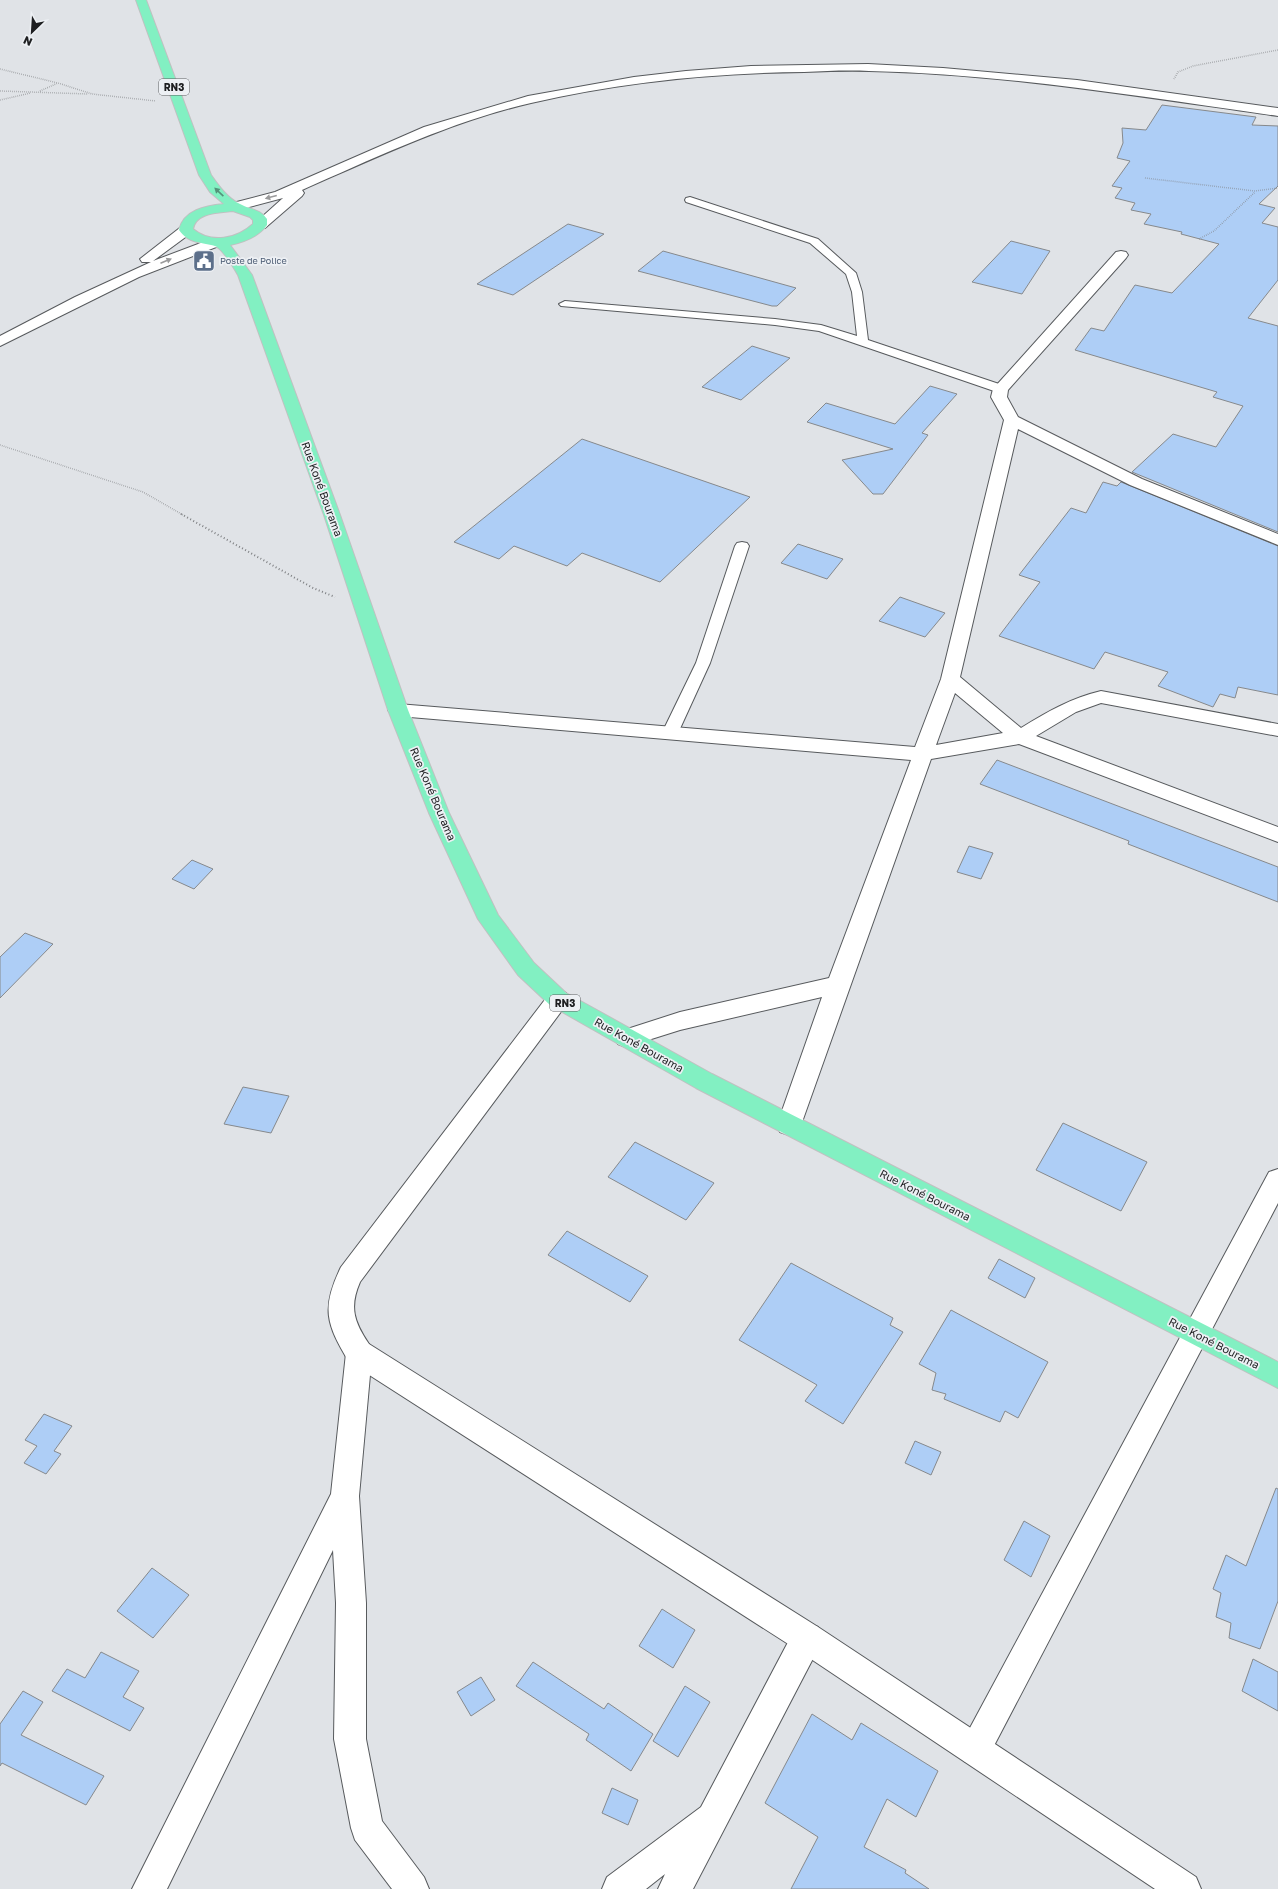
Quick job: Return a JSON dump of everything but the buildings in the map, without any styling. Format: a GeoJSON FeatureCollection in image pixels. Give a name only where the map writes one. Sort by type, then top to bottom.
{"type":"FeatureCollection","features":[{"type":"Feature","properties":{"kind":"highway","name":"RN3"},"geometry":{"type":"LineString","coordinates":[[142,0],[205,175],[215,189],[234,207],[255,214],[260,219],[260,225]]}},
{"type":"Feature","properties":{"kind":"highway"},"geometry":{"type":"LineString","coordinates":[[205,175],[197,207],[186,227],[190,235],[198,239],[219,241],[246,236],[255,231],[260,225]]}},
{"type":"Feature","properties":{"kind":"highway","name":"RN3"},"geometry":{"type":"LineString","coordinates":[[186,227],[192,218],[203,212],[234,207]]}},
{"type":"Feature","properties":{"kind":"highway"},"geometry":{"type":"LineString","coordinates":[[245,275],[250,249],[260,225]]}},
{"type":"Feature","properties":{"kind":"highway","name":"Rue Koné Bourama"},"geometry":{"type":"LineString","coordinates":[[219,241],[234,258],[245,275],[332,516],[398,710],[439,813],[489,919],[526,969],[558,999],[704,1081],[1278,1376]]}},
{"type":"Feature","properties":{"kind":"street"},"geometry":{"type":"LineString","coordinates":[[234,207],[280,195],[428,130],[528,100],[634,80],[686,74],[751,69],[868,67],[1005,76],[1278,112]]}},
{"type":"Feature","properties":{"kind":"street"},"geometry":{"type":"LineString","coordinates":[[260,225],[307,184]]}},
{"type":"Feature","properties":{"kind":"street"},"geometry":{"type":"LineString","coordinates":[[117,281],[186,227]]}},
{"type":"Feature","properties":{"kind":"street"},"geometry":{"type":"LineString","coordinates":[[0,342],[117,281],[186,252],[219,241]]}},
{"type":"Feature","properties":{"kind":"street"},"geometry":{"type":"LineString","coordinates":[[1121,255],[1001,389],[999,396],[1012,420],[1136,482],[1278,540]]}},
{"type":"Feature","properties":{"kind":"street"},"geometry":{"type":"LineString","coordinates":[[789,1125],[950,679],[1012,420]]}},
{"type":"Feature","properties":{"kind":"street"},"geometry":{"type":"LineString","coordinates":[[950,679],[1020,737],[1278,835]]}},
{"type":"Feature","properties":{"kind":"street"},"geometry":{"type":"LineString","coordinates":[[398,710],[922,754],[1020,737],[1072,705],[1083,700],[1101,697],[1278,730]]}},
{"type":"Feature","properties":{"kind":"street"},"geometry":{"type":"LineString","coordinates":[[626,1038],[680,1021],[838,986]]}},
{"type":"Feature","properties":{"kind":"street"},"geometry":{"type":"LineString","coordinates":[[558,999],[350,1275],[342,1291],[340,1311],[343,1326],[360,1353],[807,1638],[1184,1889]]}},
{"type":"Feature","properties":{"kind":"street"},"geometry":{"type":"LineString","coordinates":[[975,1750],[1278,1179]]}},
{"type":"Feature","properties":{"kind":"street"},"geometry":{"type":"LineString","coordinates":[[360,1353],[345,1496],[351,1603],[350,1739],[367,1828],[412,1889]]}},
{"type":"Feature","properties":{"kind":"street"},"geometry":{"type":"LineString","coordinates":[[149,1889],[345,1496]]}},
{"type":"Feature","properties":{"kind":"street"},"geometry":{"type":"LineString","coordinates":[[675,1889],[807,1638]]}},
{"type":"Feature","properties":{"kind":"street"},"geometry":{"type":"LineString","coordinates":[[619,1889],[714,1815]]}},
{"type":"Feature","properties":{"kind":"lane"},"geometry":{"type":"LineString","coordinates":[[690,200],[814,241],[851,273],[858,292],[863,343]]}},
{"type":"Feature","properties":{"kind":"lane"},"geometry":{"type":"LineString","coordinates":[[566,304],[775,322],[821,328],[1001,389]]}},
{"type":"Feature","properties":{"kind":"lane"},"geometry":{"type":"LineString","coordinates":[[670,733],[703,663],[742,546]]}},
{"type":"Feature","properties":{"kind":"path"},"geometry":{"type":"LineString","coordinates":[[1163,96],[1178,72],[1193,66],[1278,50]]}},
{"type":"Feature","properties":{"kind":"path"},"geometry":{"type":"LineString","coordinates":[[0,69],[58,83],[92,94]]}},
{"type":"Feature","properties":{"kind":"path"},"geometry":{"type":"LineString","coordinates":[[0,100],[37,92],[58,83]]}},
{"type":"Feature","properties":{"kind":"path"},"geometry":{"type":"LineString","coordinates":[[0,91],[92,94],[180,103]]}},
{"type":"Feature","properties":{"kind":"path"},"geometry":{"type":"LineString","coordinates":[[1144,178],[1255,191],[1278,188]]}},
{"type":"Feature","properties":{"kind":"path"},"geometry":{"type":"LineString","coordinates":[[1200,239],[1214,231],[1255,191]]}},
{"type":"Feature","properties":{"kind":"path"},"geometry":{"type":"LineString","coordinates":[[0,445],[143,492],[313,588],[363,608]]}},
{"type":"Feature","properties":{"kind":"place","name":"Poste de Police"},"geometry":{"type":"Point","coordinates":[204,261]}}]}
